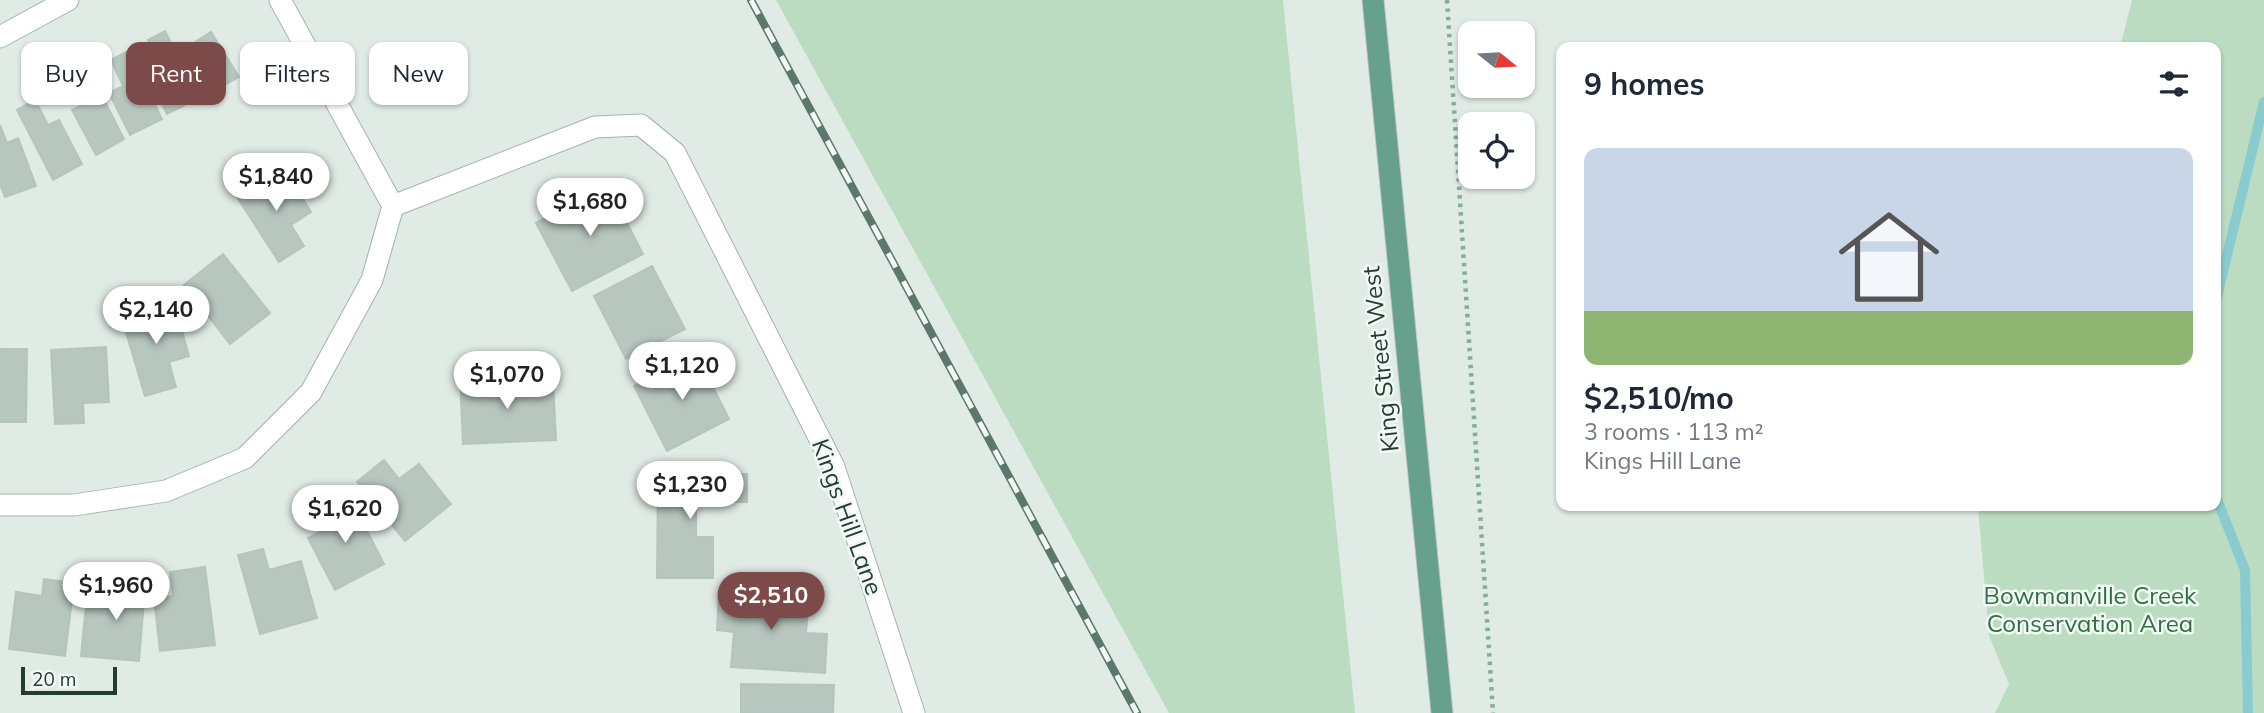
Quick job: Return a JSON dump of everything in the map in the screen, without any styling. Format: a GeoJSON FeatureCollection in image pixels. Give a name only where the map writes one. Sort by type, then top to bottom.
{"type":"FeatureCollection","features":[{"type":"Feature","properties":{"kind":"main road","name":"King Street West"},"geometry":{"type":"LineString","coordinates":[[1373,0],[1442,713]]}},
{"type":"Feature","properties":{"kind":"street"},"geometry":{"type":"LineString","coordinates":[[0,37],[68,0]]}},
{"type":"Feature","properties":{"kind":"street"},"geometry":{"type":"LineString","coordinates":[[0,505],[74,505],[166,491],[245,458],[311,391],[372,280],[393,206],[280,0]]}},
{"type":"Feature","properties":{"kind":"street","name":"Kings Hill Lane"},"geometry":{"type":"LineString","coordinates":[[393,206],[595,127],[641,125],[675,153],[834,467],[914,713]]}},
{"type":"Feature","properties":{"kind":"path"},"geometry":{"type":"LineString","coordinates":[[1447,0],[1493,713]]}},
{"type":"Feature","properties":{"kind":"green space"},"geometry":{"type":"Polygon","coordinates":[[[776,0],[1283,0],[1355,713],[1169,713],[776,0]]]}},
{"type":"Feature","properties":{"kind":"green space","name":"Bowmanville Creek Conservation Area"},"geometry":{"type":"Polygon","coordinates":[[[2132,0],[2264,0],[2264,713],[1995,713],[2009,684],[1989,636],[1978,511],[2221,511],[2221,42],[2121,42],[2132,0]]]}},
{"type":"Feature","properties":{"kind":"building"},"geometry":{"type":"Polygon","coordinates":[[[165,31],[171,42],[149,42],[148,40],[165,31]]]}},
{"type":"Feature","properties":{"kind":"building"},"geometry":{"type":"Polygon","coordinates":[[[211,32],[217,42],[195,42],[211,32]]]}},
{"type":"Feature","properties":{"kind":"building"},"geometry":{"type":"Polygon","coordinates":[[[126,52],[126,105],[155,105],[162,119],[130,135],[112,99],[112,92],[123,86],[112,59],[126,52]]]}},
{"type":"Feature","properties":{"kind":"building"},"geometry":{"type":"Polygon","coordinates":[[[226,56],[239,77],[226,84],[226,56]]]}},
{"type":"Feature","properties":{"kind":"building"},"geometry":{"type":"Polygon","coordinates":[[[26,105],[38,105],[48,125],[59,120],[82,164],[53,180],[17,110],[26,105]]]}},
{"type":"Feature","properties":{"kind":"building"},"geometry":{"type":"Polygon","coordinates":[[[83,105],[107,105],[124,139],[96,155],[72,110],[83,105]]]}},
{"type":"Feature","properties":{"kind":"building"},"geometry":{"type":"Polygon","coordinates":[[[162,105],[185,105],[167,114],[162,105]]]}},
{"type":"Feature","properties":{"kind":"building"},"geometry":{"type":"Polygon","coordinates":[[[0,125],[7,143],[18,138],[36,186],[5,197],[0,184],[0,125]]]}},
{"type":"Feature","properties":{"kind":"building"},"geometry":{"type":"Polygon","coordinates":[[[283,168],[311,212],[291,225],[304,246],[279,262],[237,197],[283,168]]]}},
{"type":"Feature","properties":{"kind":"building"},"geometry":{"type":"Polygon","coordinates":[[[608,186],[643,254],[572,291],[536,223],[608,186]]]}},
{"type":"Feature","properties":{"kind":"building"},"geometry":{"type":"Polygon","coordinates":[[[223,254],[270,313],[230,344],[184,285],[223,254]]]}},
{"type":"Feature","properties":{"kind":"building"},"geometry":{"type":"Polygon","coordinates":[[[652,266],[685,329],[626,359],[594,296],[652,266]]]}},
{"type":"Feature","properties":{"kind":"building"},"geometry":{"type":"Polygon","coordinates":[[[174,303],[189,356],[169,362],[176,387],[145,396],[122,319],[174,303]]]}},
{"type":"Feature","properties":{"kind":"building"},"geometry":{"type":"Polygon","coordinates":[[[106,347],[109,402],[83,403],[84,423],[55,424],[51,350],[106,347]]]}},
{"type":"Feature","properties":{"kind":"building"},"geometry":{"type":"Polygon","coordinates":[[[0,349],[27,349],[26,422],[0,422],[0,349]]]}},
{"type":"Feature","properties":{"kind":"building"},"geometry":{"type":"Polygon","coordinates":[[[696,353],[729,419],[667,451],[634,386],[696,353]]]}},
{"type":"Feature","properties":{"kind":"building"},"geometry":{"type":"Polygon","coordinates":[[[479,375],[479,384],[553,380],[556,440],[463,444],[460,376],[479,375]]]}},
{"type":"Feature","properties":{"kind":"building"},"geometry":{"type":"Polygon","coordinates":[[[384,460],[399,479],[419,464],[451,504],[405,541],[357,482],[384,460]]]}},
{"type":"Feature","properties":{"kind":"building"},"geometry":{"type":"Polygon","coordinates":[[[658,474],[747,474],[747,502],[696,502],[696,537],[713,537],[713,578],[657,578],[658,474]]]}},
{"type":"Feature","properties":{"kind":"building"},"geometry":{"type":"Polygon","coordinates":[[[349,495],[384,564],[335,590],[308,538],[332,526],[323,508],[349,495]]]}},
{"type":"Feature","properties":{"kind":"building"},"geometry":{"type":"Polygon","coordinates":[[[263,549],[269,570],[301,561],[317,618],[260,634],[238,555],[263,549]]]}},
{"type":"Feature","properties":{"kind":"building"},"geometry":{"type":"Polygon","coordinates":[[[205,567],[215,645],[160,651],[154,598],[173,596],[170,572],[205,567]]]}},
{"type":"Feature","properties":{"kind":"building"},"geometry":{"type":"Polygon","coordinates":[[[117,575],[146,577],[139,661],[81,656],[87,595],[115,597],[117,575]]]}},
{"type":"Feature","properties":{"kind":"building"},"geometry":{"type":"Polygon","coordinates":[[[44,579],[74,583],[65,656],[9,649],[16,592],[42,596],[44,579]]]}},
{"type":"Feature","properties":{"kind":"building"},"geometry":{"type":"Polygon","coordinates":[[[719,590],[809,595],[806,633],[827,634],[825,673],[731,667],[734,632],[717,630],[719,590]]]}},
{"type":"Feature","properties":{"kind":"building"},"geometry":{"type":"Polygon","coordinates":[[[741,684],[834,685],[833,713],[741,713],[741,684]]]}},
{"type":"Feature","properties":{"kind":"waterway"},"geometry":{"type":"LineString","coordinates":[[2221,280],[2264,102]]}},
{"type":"Feature","properties":{"kind":"waterway"},"geometry":{"type":"LineString","coordinates":[[2221,510],[2245,570],[2248,713]]}},
{"type":"Feature","properties":{"kind":"railway"},"geometry":{"type":"LineString","coordinates":[[751,0],[1137,713]]}}]}
